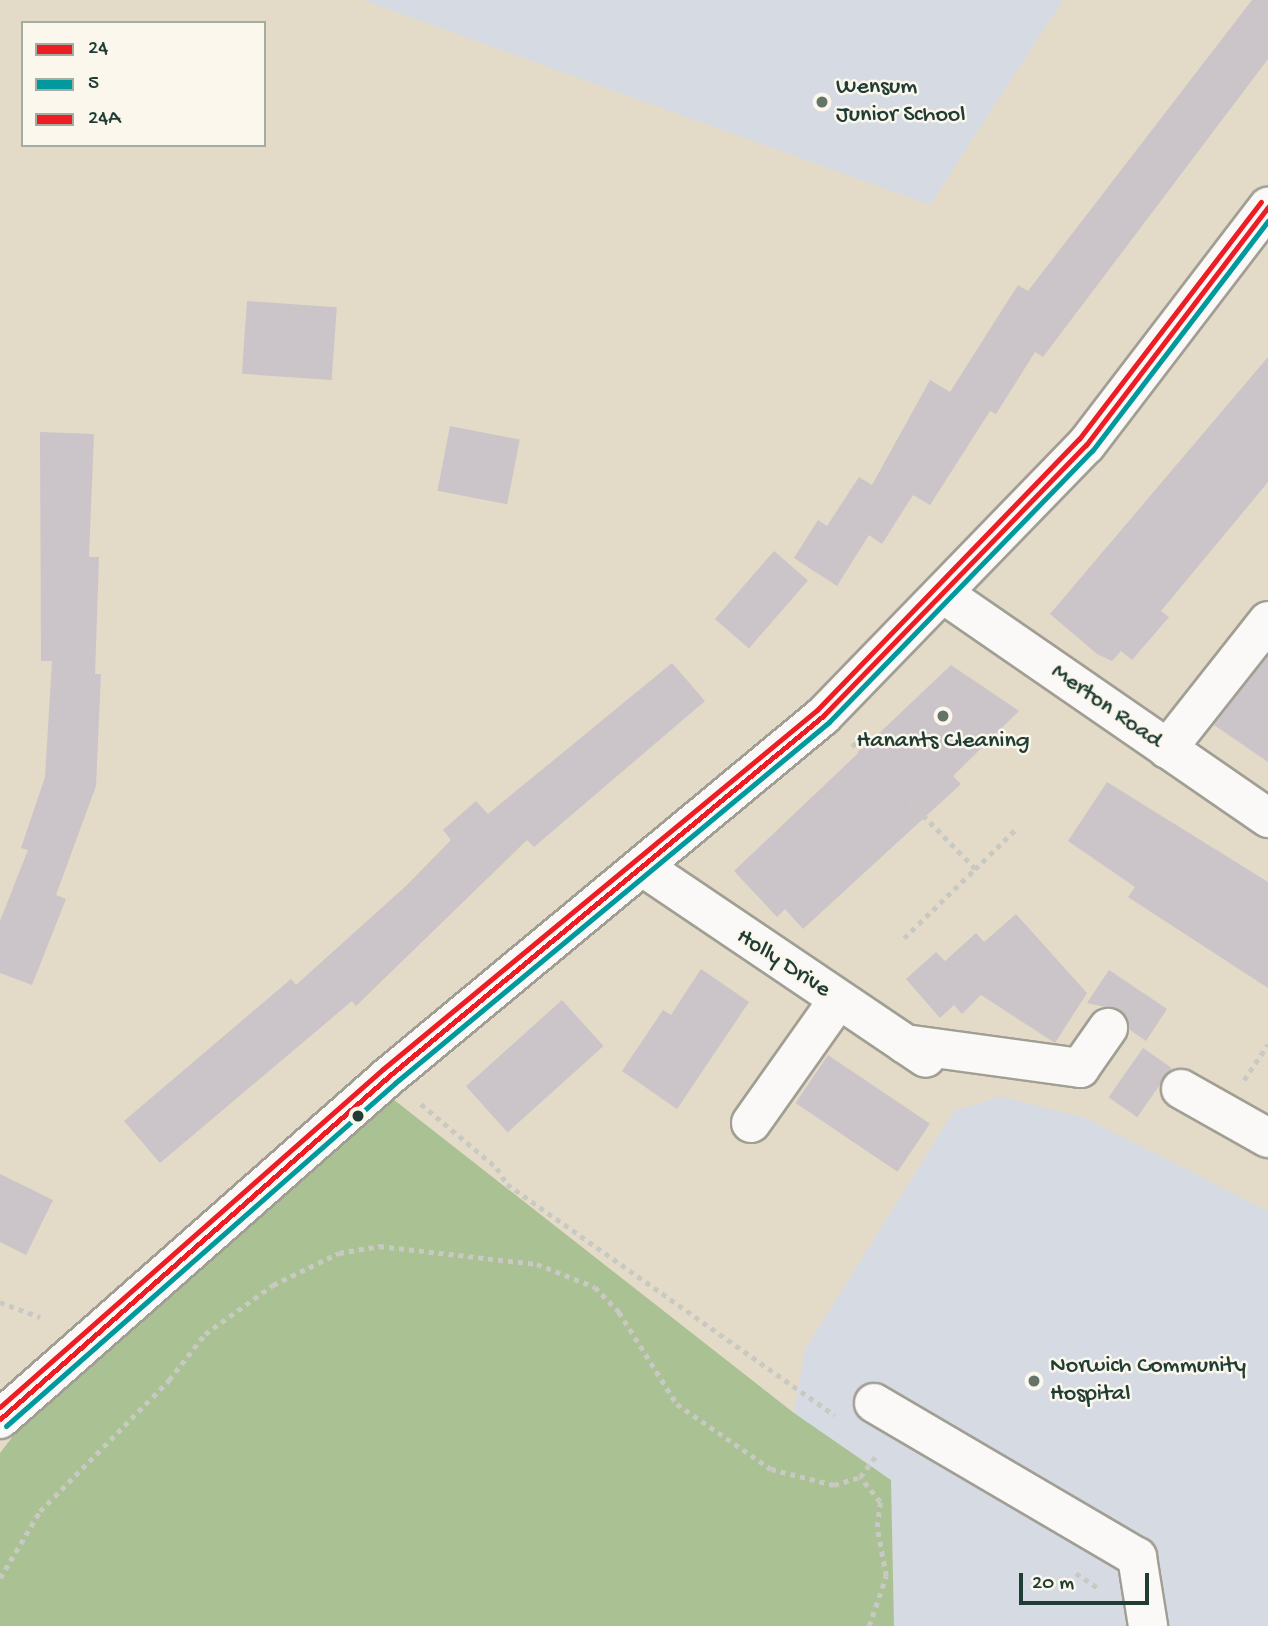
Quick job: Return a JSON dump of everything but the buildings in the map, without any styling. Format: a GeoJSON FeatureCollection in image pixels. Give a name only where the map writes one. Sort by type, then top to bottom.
{"type":"FeatureCollection","features":[{"type":"Feature","properties":{"kind":"main road"},"geometry":{"type":"LineString","coordinates":[[0,1419],[388,1076],[823,716],[945,595],[1086,446],[1268,209]]}},
{"type":"Feature","properties":{"kind":"main road","name":"Merton Road"},"geometry":{"type":"LineString","coordinates":[[945,595],[1268,818]]}},
{"type":"Feature","properties":{"kind":"main road"},"geometry":{"type":"LineString","coordinates":[[1167,749],[1268,621]]}},
{"type":"Feature","properties":{"kind":"main road","name":"Holly Drive"},"geometry":{"type":"LineString","coordinates":[[643,867],[915,1051],[1080,1068],[1108,1028]]}},
{"type":"Feature","properties":{"kind":"main road"},"geometry":{"type":"LineString","coordinates":[[751,1123],[838,1000]]}},
{"type":"Feature","properties":{"kind":"main road"},"geometry":{"type":"LineString","coordinates":[[1181,1089],[1268,1138]]}},
{"type":"Feature","properties":{"kind":"main road"},"geometry":{"type":"LineString","coordinates":[[860,1413],[1137,1557],[1148,1626]]}},
{"type":"Feature","properties":{"kind":"path"},"geometry":{"type":"LineString","coordinates":[[904,796],[975,869]]}},
{"type":"Feature","properties":{"kind":"path"},"geometry":{"type":"LineString","coordinates":[[904,938],[1018,827]]}},
{"type":"Feature","properties":{"kind":"path"},"geometry":{"type":"LineString","coordinates":[[388,1076],[497,1168],[507,1185],[860,1413]]}},
{"type":"Feature","properties":{"kind":"path"},"geometry":{"type":"LineString","coordinates":[[0,1578],[40,1511],[169,1380],[205,1334],[273,1284],[340,1253],[379,1246],[537,1264],[595,1287],[619,1312],[677,1404],[771,1469],[834,1485],[860,1477],[883,1447],[873,1441]]}},
{"type":"Feature","properties":{"kind":"path"},"geometry":{"type":"LineString","coordinates":[[0,1302],[40,1317]]}},
{"type":"Feature","properties":{"kind":"path"},"geometry":{"type":"LineString","coordinates":[[860,1477],[880,1502],[886,1576],[869,1626]]}},
{"type":"Feature","properties":{"kind":"shaded area","name":"Wensum Junior School"},"geometry":{"type":"Polygon","coordinates":[[[363,0],[1063,0],[930,205],[363,0]]]}},
{"type":"Feature","properties":{"kind":"shaded area","name":"Norwich Community Hospital"},"geometry":{"type":"Polygon","coordinates":[[[1001,1096],[1086,1118],[1268,1211],[1268,1626],[894,1626],[891,1480],[794,1413],[805,1349],[954,1111],[1001,1096]]]}},
{"type":"Feature","properties":{"kind":"green space"},"geometry":{"type":"Polygon","coordinates":[[[384,1092],[794,1413],[891,1480],[894,1626],[0,1626],[0,1453],[24,1422],[384,1092]]]}},
{"type":"Feature","properties":{"kind":"transit line","name":"24A"},"geometry":{"type":"LineString","coordinates":[[0,1407],[383,1069],[817,710],[1079,439],[1261,202]]}},
{"type":"Feature","properties":{"kind":"transit line","name":"24"},"geometry":{"type":"LineString","coordinates":[[0,1419],[389,1076],[823,716],[1086,445],[1268,207]]}},
{"type":"Feature","properties":{"kind":"transit line","name":"5"},"geometry":{"type":"LineString","coordinates":[[6,1426],[395,1083],[829,722],[1092,451],[1268,221]]}},
{"type":"Feature","properties":{"kind":"place","name":"Wensum Junior School"},"geometry":{"type":"Point","coordinates":[822,102]}},
{"type":"Feature","properties":{"kind":"place","name":"Hanants Cleaning"},"geometry":{"type":"Point","coordinates":[943,716]}},
{"type":"Feature","properties":{"kind":"place","name":"Norwich Community Hospital"},"geometry":{"type":"Point","coordinates":[1034,1381]}}]}
